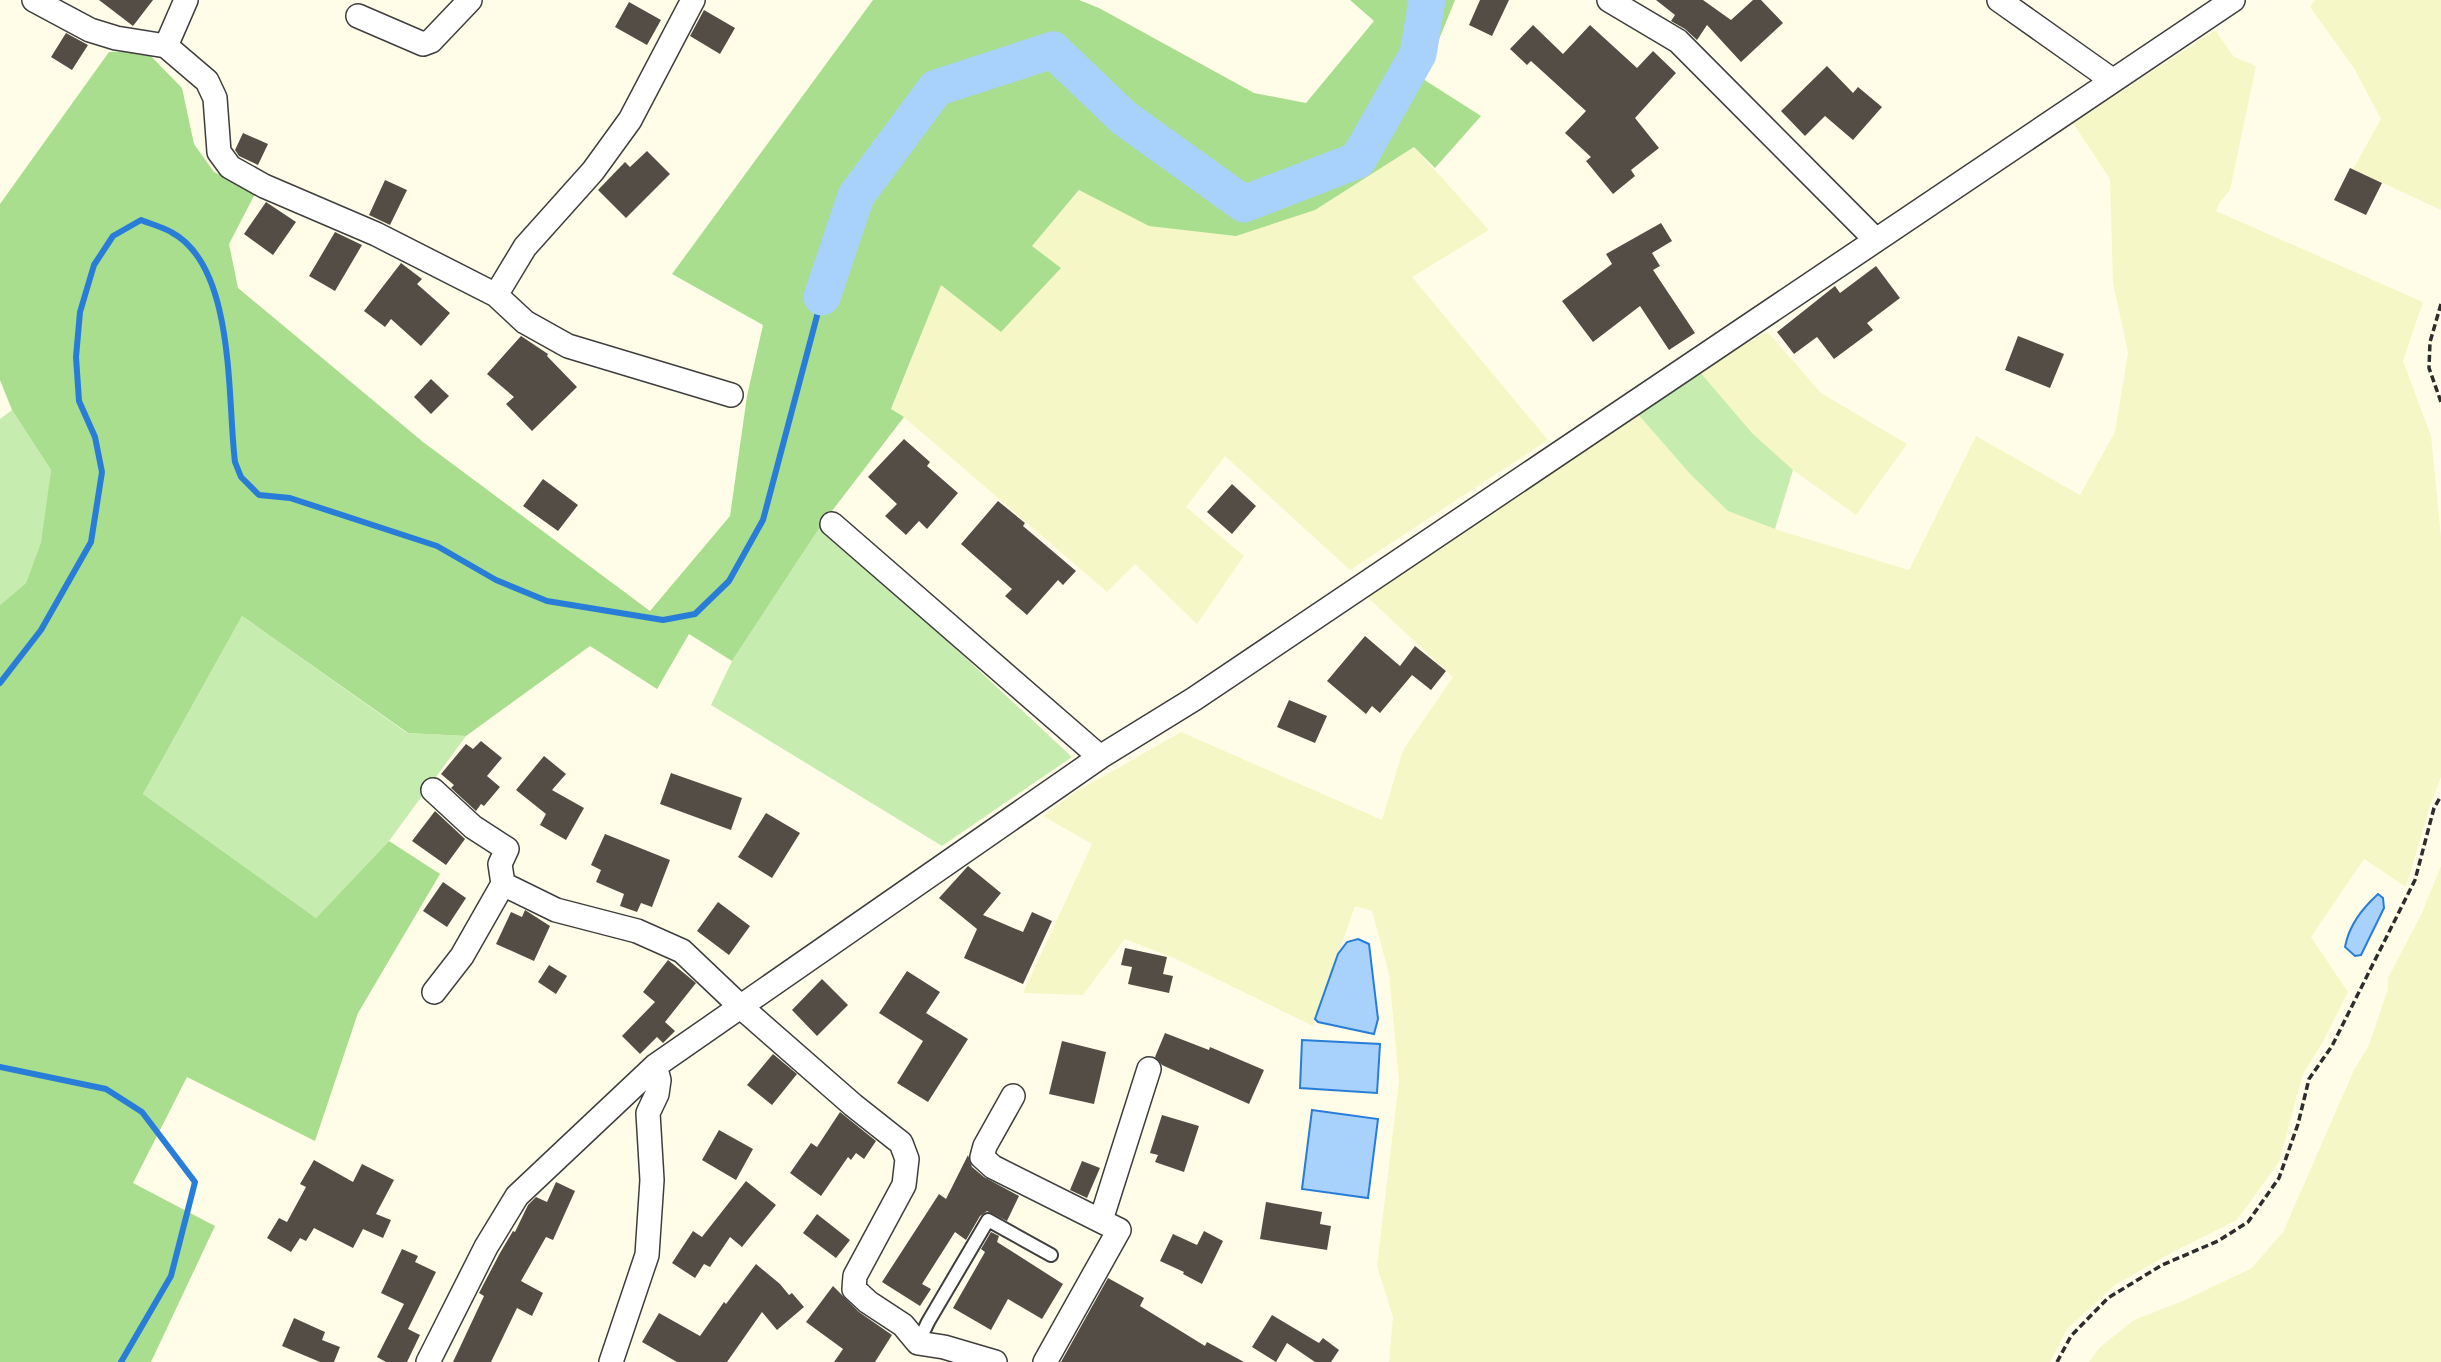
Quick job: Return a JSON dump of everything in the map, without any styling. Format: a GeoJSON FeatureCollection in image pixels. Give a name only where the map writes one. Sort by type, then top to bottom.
{"type":"FeatureCollection","features":[{"type":"Feature","properties":{"kind":"street"},"geometry":{"type":"LineString","coordinates":[[34,0],[90,30],[116,38],[166,46],[207,81],[215,98],[219,152],[230,167],[264,186],[376,234],[496,295],[525,322],[568,346],[730,395]]}},
{"type":"Feature","properties":{"kind":"street"},"geometry":{"type":"LineString","coordinates":[[166,46],[186,0]]}},
{"type":"Feature","properties":{"kind":"street"},"geometry":{"type":"LineString","coordinates":[[358,16],[423,44],[431,41],[470,0]]}},
{"type":"Feature","properties":{"kind":"street"},"geometry":{"type":"LineString","coordinates":[[496,295],[526,247],[593,171],[631,120],[693,0]]}},
{"type":"Feature","properties":{"kind":"street"},"geometry":{"type":"LineString","coordinates":[[1611,0],[1678,41],[1875,239]]}},
{"type":"Feature","properties":{"kind":"street"},"geometry":{"type":"LineString","coordinates":[[1999,0],[2112,80]]}},
{"type":"Feature","properties":{"kind":"street"},"geometry":{"type":"LineString","coordinates":[[428,1362],[486,1247],[517,1196],[655,1066],[1100,757],[1194,699],[2233,0]]}},
{"type":"Feature","properties":{"kind":"street"},"geometry":{"type":"LineString","coordinates":[[832,524],[1100,757]]}},
{"type":"Feature","properties":{"kind":"street"},"geometry":{"type":"LineString","coordinates":[[433,790],[473,827],[508,849],[500,864],[503,884],[463,956],[435,992]]}},
{"type":"Feature","properties":{"kind":"street"},"geometry":{"type":"LineString","coordinates":[[503,884],[556,910],[637,931],[682,951],[741,1007],[853,1105],[901,1143],[907,1160],[904,1185],[855,1276],[854,1289],[868,1302],[903,1325],[916,1352],[944,1347],[995,1362]]}},
{"type":"Feature","properties":{"kind":"street"},"geometry":{"type":"LineString","coordinates":[[611,1362],[647,1255],[652,1180],[648,1113],[657,1094],[659,1080],[655,1066]]}},
{"type":"Feature","properties":{"kind":"street"},"geometry":{"type":"LineString","coordinates":[[1101,1220],[1149,1069]]}},
{"type":"Feature","properties":{"kind":"street"},"geometry":{"type":"LineString","coordinates":[[1013,1096],[985,1146],[982,1157],[993,1167],[1119,1230],[1045,1362]]}},
{"type":"Feature","properties":{"kind":"lane"},"geometry":{"type":"LineString","coordinates":[[916,1352],[928,1322],[988,1220],[1051,1255]]}},
{"type":"Feature","properties":{"kind":"path"},"geometry":{"type":"LineString","coordinates":[[2441,304],[2430,342],[2429,368],[2441,402]]}},
{"type":"Feature","properties":{"kind":"path"},"geometry":{"type":"LineString","coordinates":[[2057,1362],[2071,1336],[2108,1298],[2162,1265],[2218,1241],[2248,1222],[2279,1178],[2298,1124],[2309,1079],[2332,1046],[2415,880],[2434,808],[2441,796]]}},
{"type":"Feature","properties":{"kind":"green space"},"geometry":{"type":"Polygon","coordinates":[[[873,0],[1079,0],[1099,8],[1254,93],[1306,103],[1374,21],[1350,0],[1455,0],[1423,79],[1481,116],[1435,168],[1414,147],[1315,210],[1236,236],[1149,226],[1079,190],[1032,246],[1061,268],[1001,332],[941,285],[891,409],[904,417],[822,524],[732,661],[689,634],[657,689],[590,646],[466,736],[408,733],[242,616],[143,794],[316,918],[389,841],[440,874],[358,1013],[315,1141],[187,1077],[133,1183],[215,1226],[151,1362],[0,1362],[0,605],[26,583],[41,543],[51,470],[12,410],[0,380],[0,204],[109,52],[145,50],[182,88],[194,144],[214,172],[256,192],[229,244],[238,288],[423,442],[650,611],[730,516],[747,396],[763,325],[672,274],[873,0]]]}},
{"type":"Feature","properties":{"kind":"green space"},"geometry":{"type":"Polygon","coordinates":[[[2315,0],[2441,0],[2441,210],[2353,169],[2381,119],[2354,68],[2310,7],[2315,0]]]}},
{"type":"Feature","properties":{"kind":"green space"},"geometry":{"type":"Polygon","coordinates":[[[2215,30],[2234,57],[2256,66],[2230,190],[2216,211],[2423,302],[2403,361],[2431,436],[2441,537],[2441,777],[2406,887],[2364,859],[2311,937],[2348,992],[2303,1074],[2279,1162],[2237,1220],[2115,1285],[2067,1329],[2050,1362],[1389,1362],[1393,1317],[1377,1266],[1399,1081],[1389,974],[1372,911],[1355,906],[1313,1026],[1176,959],[1125,939],[1083,995],[1023,993],[1092,844],[1043,816],[1074,793],[1181,732],[1382,820],[1403,750],[1453,677],[1366,596],[1636,412],[1691,475],[1728,511],[1775,529],[1909,570],[1976,436],[2080,495],[2115,432],[2128,353],[2113,283],[2110,179],[2073,123],[2215,30]]]}},
{"type":"Feature","properties":{"kind":"green space"},"geometry":{"type":"Polygon","coordinates":[[[1414,147],[1489,230],[1412,277],[1548,440],[1350,570],[1225,456],[1186,507],[1244,556],[1197,624],[1135,564],[1107,592],[904,417],[891,410],[941,284],[1001,331],[1061,268],[1032,246],[1080,190],[1149,226],[1315,210],[1414,147]]]}},
{"type":"Feature","properties":{"kind":"green space"},"geometry":{"type":"Polygon","coordinates":[[[1767,331],[1821,393],[1907,444],[1856,515],[1793,470],[1752,433],[1700,372],[1767,331]]]}},
{"type":"Feature","properties":{"kind":"green space"},"geometry":{"type":"Polygon","coordinates":[[[1700,372],[1752,433],[1793,470],[1775,529],[1728,511],[1691,475],[1636,412],[1700,372]]]}},
{"type":"Feature","properties":{"kind":"green space"},"geometry":{"type":"Polygon","coordinates":[[[12,410],[51,470],[42,543],[26,583],[0,605],[0,419],[12,410]]]}},
{"type":"Feature","properties":{"kind":"green space"},"geometry":{"type":"Polygon","coordinates":[[[822,524],[1072,757],[942,846],[711,705],[732,661],[822,524]]]}},
{"type":"Feature","properties":{"kind":"green space"},"geometry":{"type":"Polygon","coordinates":[[[242,616],[407,733],[466,736],[389,841],[316,918],[143,794],[242,616]]]}},
{"type":"Feature","properties":{"kind":"green space"},"geometry":{"type":"Polygon","coordinates":[[[2441,866],[2441,1362],[2089,1362],[2099,1348],[2134,1320],[2185,1300],[2252,1268],[2283,1232],[2354,1070],[2369,1045],[2388,989],[2388,978],[2421,915],[2441,866]]]}},
{"type":"Feature","properties":{"kind":"water"},"geometry":{"type":"Polygon","coordinates":[[[2378,894],[2383,898],[2384,908],[2361,955],[2355,956],[2345,947],[2350,932],[2362,912],[2378,894]]]}},
{"type":"Feature","properties":{"kind":"water"},"geometry":{"type":"Polygon","coordinates":[[[1358,939],[1369,944],[1378,1019],[1374,1034],[1318,1022],[1315,1019],[1338,954],[1347,942],[1358,939]]]}},
{"type":"Feature","properties":{"kind":"water"},"geometry":{"type":"Polygon","coordinates":[[[1302,1040],[1380,1044],[1377,1093],[1300,1088],[1302,1040]]]}},
{"type":"Feature","properties":{"kind":"water"},"geometry":{"type":"Polygon","coordinates":[[[1312,1110],[1378,1119],[1368,1198],[1302,1189],[1312,1110]]]}},
{"type":"Feature","properties":{"kind":"building"},"geometry":{"type":"Polygon","coordinates":[[[99,0],[153,0],[133,26],[99,0]]]}},
{"type":"Feature","properties":{"kind":"building"},"geometry":{"type":"Polygon","coordinates":[[[1480,0],[1509,0],[1492,36],[1469,25],[1480,0]]]}},
{"type":"Feature","properties":{"kind":"building"},"geometry":{"type":"Polygon","coordinates":[[[1656,0],[1703,0],[1731,20],[1753,0],[1761,0],[1783,23],[1741,62],[1707,25],[1697,40],[1671,21],[1675,15],[1656,0]]]}},
{"type":"Feature","properties":{"kind":"building"},"geometry":{"type":"Polygon","coordinates":[[[629,2],[661,20],[647,45],[615,27],[629,2]]]}},
{"type":"Feature","properties":{"kind":"building"},"geometry":{"type":"Polygon","coordinates":[[[704,10],[735,28],[720,54],[690,36],[704,10]]]}},
{"type":"Feature","properties":{"kind":"building"},"geometry":{"type":"Polygon","coordinates":[[[1533,25],[1563,54],[1590,25],[1637,68],[1653,51],[1676,73],[1635,118],[1659,148],[1631,170],[1635,176],[1613,194],[1586,161],[1591,157],[1565,133],[1586,111],[1531,61],[1527,65],[1510,49],[1533,25]]]}},
{"type":"Feature","properties":{"kind":"building"},"geometry":{"type":"Polygon","coordinates":[[[66,33],[88,45],[72,70],[51,57],[66,33]]]}},
{"type":"Feature","properties":{"kind":"building"},"geometry":{"type":"Polygon","coordinates":[[[1827,66],[1853,93],[1858,87],[1882,107],[1853,140],[1825,116],[1805,136],[1781,111],[1827,66]]]}},
{"type":"Feature","properties":{"kind":"building"},"geometry":{"type":"Polygon","coordinates":[[[243,133],[268,144],[258,165],[239,156],[235,150],[243,133]]]}},
{"type":"Feature","properties":{"kind":"building"},"geometry":{"type":"Polygon","coordinates":[[[647,151],[670,174],[626,218],[598,190],[625,162],[630,167],[647,151]]]}},
{"type":"Feature","properties":{"kind":"building"},"geometry":{"type":"Polygon","coordinates":[[[2350,168],[2382,183],[2366,215],[2334,200],[2350,168]]]}},
{"type":"Feature","properties":{"kind":"building"},"geometry":{"type":"Polygon","coordinates":[[[385,180],[407,190],[390,225],[369,215],[385,180]]]}},
{"type":"Feature","properties":{"kind":"building"},"geometry":{"type":"Polygon","coordinates":[[[266,202],[296,222],[273,255],[244,234],[266,202]]]}},
{"type":"Feature","properties":{"kind":"building"},"geometry":{"type":"Polygon","coordinates":[[[1661,223],[1672,241],[1652,253],[1660,266],[1653,270],[1695,333],[1669,350],[1640,306],[1593,342],[1562,301],[1612,264],[1606,254],[1661,223]]]}},
{"type":"Feature","properties":{"kind":"building"},"geometry":{"type":"Polygon","coordinates":[[[335,232],[362,245],[335,291],[309,276],[335,232]]]}},
{"type":"Feature","properties":{"kind":"building"},"geometry":{"type":"Polygon","coordinates":[[[401,263],[422,279],[417,284],[450,313],[421,346],[391,319],[385,327],[364,311],[401,263]]]}},
{"type":"Feature","properties":{"kind":"building"},"geometry":{"type":"Polygon","coordinates":[[[1876,266],[1900,298],[1867,323],[1873,330],[1834,359],[1817,337],[1794,354],[1777,332],[1835,286],[1840,293],[1876,266]]]}},
{"type":"Feature","properties":{"kind":"building"},"geometry":{"type":"Polygon","coordinates":[[[521,336],[548,354],[577,387],[532,431],[506,404],[514,397],[487,374],[521,336]]]}},
{"type":"Feature","properties":{"kind":"building"},"geometry":{"type":"Polygon","coordinates":[[[2018,336],[2064,354],[2050,388],[2005,370],[2018,336]]]}},
{"type":"Feature","properties":{"kind":"building"},"geometry":{"type":"Polygon","coordinates":[[[431,379],[449,396],[431,414],[414,397],[431,379]]]}},
{"type":"Feature","properties":{"kind":"building"},"geometry":{"type":"Polygon","coordinates":[[[904,439],[930,462],[927,466],[958,493],[927,529],[919,521],[906,535],[885,516],[897,504],[868,477],[904,439]]]}},
{"type":"Feature","properties":{"kind":"building"},"geometry":{"type":"Polygon","coordinates":[[[543,479],[578,505],[558,531],[523,506],[543,479]]]}},
{"type":"Feature","properties":{"kind":"building"},"geometry":{"type":"Polygon","coordinates":[[[1232,484],[1256,506],[1232,534],[1207,512],[1232,484]]]}},
{"type":"Feature","properties":{"kind":"building"},"geometry":{"type":"Polygon","coordinates":[[[998,501],[1076,571],[1063,585],[1058,580],[1027,615],[1005,596],[1012,589],[961,544],[998,501]]]}},
{"type":"Feature","properties":{"kind":"building"},"geometry":{"type":"Polygon","coordinates":[[[1365,636],[1400,666],[1415,646],[1446,671],[1431,690],[1412,675],[1380,713],[1372,706],[1366,714],[1327,681],[1365,636]]]}},
{"type":"Feature","properties":{"kind":"building"},"geometry":{"type":"Polygon","coordinates":[[[1289,700],[1327,716],[1315,743],[1277,727],[1289,700]]]}},
{"type":"Feature","properties":{"kind":"building"},"geometry":{"type":"Polygon","coordinates":[[[481,741],[502,758],[487,776],[500,787],[484,806],[481,804],[476,811],[451,788],[454,785],[441,774],[466,744],[473,749],[481,741]]]}},
{"type":"Feature","properties":{"kind":"building"},"geometry":{"type":"Polygon","coordinates":[[[544,756],[566,774],[552,790],[584,808],[566,840],[540,825],[546,814],[516,790],[544,756]]]}},
{"type":"Feature","properties":{"kind":"building"},"geometry":{"type":"Polygon","coordinates":[[[671,773],[742,798],[731,830],[660,804],[671,773]]]}},
{"type":"Feature","properties":{"kind":"building"},"geometry":{"type":"Polygon","coordinates":[[[435,811],[465,839],[446,865],[412,841],[435,811]]]}},
{"type":"Feature","properties":{"kind":"building"},"geometry":{"type":"Polygon","coordinates":[[[766,813],[800,833],[772,878],[738,857],[766,813]]]}},
{"type":"Feature","properties":{"kind":"building"},"geometry":{"type":"Polygon","coordinates":[[[605,834],[670,860],[652,907],[641,903],[637,912],[620,906],[624,894],[596,882],[601,870],[591,865],[605,834]]]}},
{"type":"Feature","properties":{"kind":"building"},"geometry":{"type":"Polygon","coordinates":[[[968,866],[1001,893],[983,915],[1023,932],[1032,912],[1052,921],[1023,984],[964,958],[977,929],[939,898],[968,866]]]}},
{"type":"Feature","properties":{"kind":"building"},"geometry":{"type":"Polygon","coordinates":[[[443,882],[466,898],[447,927],[423,911],[443,882]]]}},
{"type":"Feature","properties":{"kind":"building"},"geometry":{"type":"Polygon","coordinates":[[[718,902],[750,926],[729,955],[697,931],[718,902]]]}},
{"type":"Feature","properties":{"kind":"building"},"geometry":{"type":"Polygon","coordinates":[[[525,910],[550,926],[534,961],[496,944],[511,912],[522,917],[525,910]]]}},
{"type":"Feature","properties":{"kind":"building"},"geometry":{"type":"Polygon","coordinates":[[[1125,948],[1167,957],[1163,974],[1173,976],[1169,993],[1128,984],[1132,967],[1121,965],[1125,948]]]}},
{"type":"Feature","properties":{"kind":"building"},"geometry":{"type":"Polygon","coordinates":[[[668,960],[696,983],[665,1022],[675,1031],[663,1043],[657,1037],[640,1054],[622,1036],[655,1002],[643,992],[668,960]]]}},
{"type":"Feature","properties":{"kind":"building"},"geometry":{"type":"Polygon","coordinates":[[[549,965],[567,976],[556,994],[538,982],[549,965]]]}},
{"type":"Feature","properties":{"kind":"building"},"geometry":{"type":"Polygon","coordinates":[[[907,971],[940,992],[926,1013],[968,1039],[928,1102],[897,1083],[923,1041],[879,1013],[907,971]]]}},
{"type":"Feature","properties":{"kind":"building"},"geometry":{"type":"Polygon","coordinates":[[[822,979],[848,1005],[817,1036],[792,1010],[822,979]]]}},
{"type":"Feature","properties":{"kind":"building"},"geometry":{"type":"Polygon","coordinates":[[[1165,1033],[1209,1050],[1210,1047],[1264,1070],[1249,1104],[1162,1065],[1155,1057],[1165,1033]]]}},
{"type":"Feature","properties":{"kind":"building"},"geometry":{"type":"Polygon","coordinates":[[[1062,1041],[1106,1052],[1094,1104],[1049,1094],[1062,1041]]]}},
{"type":"Feature","properties":{"kind":"building"},"geometry":{"type":"Polygon","coordinates":[[[773,1054],[797,1074],[772,1105],[747,1085],[773,1054]]]}},
{"type":"Feature","properties":{"kind":"building"},"geometry":{"type":"Polygon","coordinates":[[[840,1112],[876,1141],[864,1159],[856,1153],[851,1160],[848,1157],[821,1196],[790,1173],[811,1143],[817,1147],[840,1112]]]}},
{"type":"Feature","properties":{"kind":"building"},"geometry":{"type":"Polygon","coordinates":[[[1162,1115],[1199,1126],[1184,1172],[1155,1162],[1158,1155],[1150,1153],[1162,1115]]]}},
{"type":"Feature","properties":{"kind":"building"},"geometry":{"type":"Polygon","coordinates":[[[719,1130],[753,1149],[736,1180],[702,1160],[719,1130]]]}},
{"type":"Feature","properties":{"kind":"building"},"geometry":{"type":"Polygon","coordinates":[[[968,1155],[972,1167],[984,1177],[1019,1196],[1007,1221],[987,1211],[980,1216],[966,1240],[955,1232],[922,1284],[931,1289],[920,1306],[882,1282],[939,1194],[946,1199],[968,1155]]]}},
{"type":"Feature","properties":{"kind":"building"},"geometry":{"type":"Polygon","coordinates":[[[314,1160],[353,1182],[362,1164],[394,1180],[376,1214],[391,1220],[383,1238],[363,1229],[353,1248],[314,1228],[306,1241],[300,1238],[291,1252],[267,1238],[279,1218],[287,1222],[306,1187],[300,1184],[314,1160]]]}},
{"type":"Feature","properties":{"kind":"building"},"geometry":{"type":"Polygon","coordinates":[[[1082,1161],[1100,1168],[1087,1198],[1070,1190],[1082,1161]]]}},
{"type":"Feature","properties":{"kind":"building"},"geometry":{"type":"Polygon","coordinates":[[[746,1181],[776,1205],[742,1247],[730,1237],[710,1267],[704,1264],[695,1278],[672,1263],[693,1231],[702,1237],[746,1181]]]}},
{"type":"Feature","properties":{"kind":"building"},"geometry":{"type":"Polygon","coordinates":[[[556,1182],[575,1191],[553,1240],[546,1237],[521,1281],[543,1293],[532,1316],[517,1308],[491,1362],[453,1362],[484,1296],[479,1293],[500,1253],[513,1231],[515,1232],[528,1205],[536,1197],[547,1202],[556,1182]]]}},
{"type":"Feature","properties":{"kind":"building"},"geometry":{"type":"Polygon","coordinates":[[[1266,1202],[1322,1212],[1320,1224],[1331,1226],[1327,1250],[1260,1239],[1266,1202]]]}},
{"type":"Feature","properties":{"kind":"building"},"geometry":{"type":"Polygon","coordinates":[[[817,1214],[850,1240],[836,1258],[803,1233],[817,1214]]]}},
{"type":"Feature","properties":{"kind":"building"},"geometry":{"type":"Polygon","coordinates":[[[1204,1231],[1223,1241],[1202,1284],[1160,1261],[1173,1234],[1197,1245],[1204,1231]]]}},
{"type":"Feature","properties":{"kind":"building"},"geometry":{"type":"Polygon","coordinates":[[[991,1232],[999,1236],[997,1242],[1063,1284],[1042,1319],[1008,1299],[991,1330],[953,1308],[985,1252],[981,1249],[991,1232]]]}},
{"type":"Feature","properties":{"kind":"building"},"geometry":{"type":"Polygon","coordinates":[[[402,1249],[418,1256],[415,1262],[436,1272],[408,1329],[420,1335],[407,1362],[386,1362],[377,1357],[404,1304],[381,1293],[402,1249]]]}},
{"type":"Feature","properties":{"kind":"building"},"geometry":{"type":"Polygon","coordinates":[[[756,1264],[789,1295],[792,1293],[804,1307],[777,1330],[762,1312],[727,1362],[677,1362],[642,1342],[659,1313],[700,1336],[756,1264]]]}},
{"type":"Feature","properties":{"kind":"building"},"geometry":{"type":"Polygon","coordinates":[[[1108,1278],[1144,1298],[1140,1306],[1205,1346],[1207,1342],[1244,1362],[1061,1362],[1108,1278]]]}},
{"type":"Feature","properties":{"kind":"building"},"geometry":{"type":"Polygon","coordinates":[[[833,1286],[859,1312],[892,1335],[875,1362],[834,1362],[843,1349],[806,1322],[833,1286]]]}},
{"type":"Feature","properties":{"kind":"building"},"geometry":{"type":"Polygon","coordinates":[[[1272,1315],[1319,1343],[1323,1338],[1339,1350],[1331,1362],[1315,1362],[1287,1343],[1276,1362],[1252,1347],[1272,1315]]]}},
{"type":"Feature","properties":{"kind":"building"},"geometry":{"type":"Polygon","coordinates":[[[294,1318],[325,1332],[322,1340],[340,1347],[334,1362],[320,1362],[282,1346],[294,1318]]]}},
{"type":"Feature","properties":{"kind":"waterway"},"geometry":{"type":"LineString","coordinates":[[822,297],[856,196],[936,88],[1053,50],[1124,118],[1244,204],[1358,160],[1418,54],[1427,0]]}},
{"type":"Feature","properties":{"kind":"waterway"},"geometry":{"type":"LineString","coordinates":[[0,683],[41,630],[91,542],[102,472],[95,437],[79,401],[76,357],[80,312],[94,265],[113,236],[141,220],[171,232],[192,249],[207,273],[218,303],[224,336],[235,462],[241,477],[259,495],[290,498],[437,546],[496,580],[547,601],[663,620],[695,614],[729,581],[763,520],[822,297]]}},
{"type":"Feature","properties":{"kind":"waterway"},"geometry":{"type":"LineString","coordinates":[[0,1067],[106,1089],[142,1112],[195,1182],[171,1276],[121,1362]]}}]}
